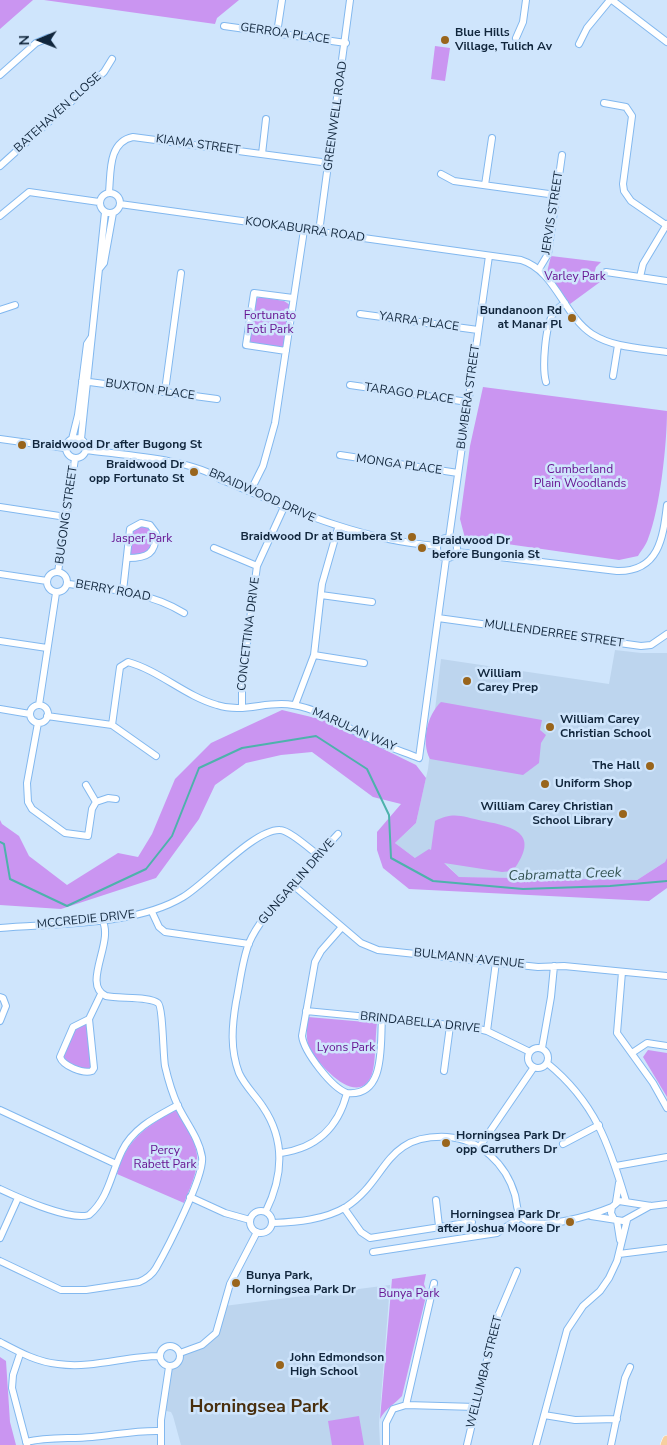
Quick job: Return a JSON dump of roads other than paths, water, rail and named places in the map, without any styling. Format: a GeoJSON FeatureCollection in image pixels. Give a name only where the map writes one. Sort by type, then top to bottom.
{"type":"FeatureCollection","features":[{"type":"Feature","properties":{"kind":"main road"},"geometry":{"type":"LineString","coordinates":[[666,1445],[667,1440]]}},
{"type":"Feature","properties":{"kind":"street"},"geometry":{"type":"LineString","coordinates":[[277,33],[282,0]]}},
{"type":"Feature","properties":{"kind":"street","name":"GREENWELL ROAD"},"geometry":{"type":"LineString","coordinates":[[319,232],[346,43],[350,0]]}},
{"type":"Feature","properties":{"kind":"street"},"geometry":{"type":"LineString","coordinates":[[516,38],[523,22],[526,0]]}},
{"type":"Feature","properties":{"kind":"street"},"geometry":{"type":"LineString","coordinates":[[579,44],[587,28],[611,0],[667,42]]}},
{"type":"Feature","properties":{"kind":"street","name":"GERROA PLACE"},"geometry":{"type":"LineString","coordinates":[[224,26],[346,43]]}},
{"type":"Feature","properties":{"kind":"street"},"geometry":{"type":"LineString","coordinates":[[0,75],[36,43],[48,38]]}},
{"type":"Feature","properties":{"kind":"street","name":"BATEHAVEN CLOSE"},"geometry":{"type":"LineString","coordinates":[[0,166],[104,72],[112,58]]}},
{"type":"Feature","properties":{"kind":"street"},"geometry":{"type":"LineString","coordinates":[[604,103],[626,107],[632,116],[624,191],[631,201],[667,225],[643,264],[640,277]]}},
{"type":"Feature","properties":{"kind":"street"},"geometry":{"type":"LineString","coordinates":[[262,154],[266,119]]}},
{"type":"Feature","properties":{"kind":"street","name":"KIAMA STREET"},"geometry":{"type":"LineString","coordinates":[[109,192],[115,151],[120,143],[130,138],[144,137],[329,164]]}},
{"type":"Feature","properties":{"kind":"street"},"geometry":{"type":"LineString","coordinates":[[486,185],[492,138]]}},
{"type":"Feature","properties":{"kind":"street","name":"JERVIS STREET"},"geometry":{"type":"LineString","coordinates":[[539,269],[548,254],[562,154]]}},
{"type":"Feature","properties":{"kind":"street"},"geometry":{"type":"LineString","coordinates":[[442,174],[454,181],[556,195]]}},
{"type":"Feature","properties":{"kind":"street"},"geometry":{"type":"LineString","coordinates":[[0,216],[29,192],[100,202]]}},
{"type":"Feature","properties":{"kind":"street"},"geometry":{"type":"LineString","coordinates":[[65,448],[72,438],[92,345],[91,338],[105,212],[100,202],[102,196],[109,192],[116,194],[120,204],[113,213],[104,263],[100,268]]}},
{"type":"Feature","properties":{"kind":"street","name":"KOOKABURRA ROAD"},"geometry":{"type":"LineString","coordinates":[[120,204],[521,260],[539,269]]}},
{"type":"Feature","properties":{"kind":"street"},"geometry":{"type":"LineString","coordinates":[[105,212],[113,213]]}},
{"type":"Feature","properties":{"kind":"street"},"geometry":{"type":"LineString","coordinates":[[251,490],[263,466],[275,423],[304,230]]}},
{"type":"Feature","properties":{"kind":"street","name":"BUMBERA STREET"},"geometry":{"type":"LineString","coordinates":[[449,538],[489,256]]}},
{"type":"Feature","properties":{"kind":"street"},"geometry":{"type":"LineString","coordinates":[[539,269],[589,332],[618,345],[667,352]]}},
{"type":"Feature","properties":{"kind":"street"},"geometry":{"type":"LineString","coordinates":[[606,272],[667,281]]}},
{"type":"Feature","properties":{"kind":"street"},"geometry":{"type":"LineString","coordinates":[[165,391],[181,273]]}},
{"type":"Feature","properties":{"kind":"street"},"geometry":{"type":"LineString","coordinates":[[286,351],[246,345],[254,293],[293,298]]}},
{"type":"Feature","properties":{"kind":"street"},"geometry":{"type":"LineString","coordinates":[[546,382],[544,365],[550,324],[554,312],[565,303]]}},
{"type":"Feature","properties":{"kind":"street"},"geometry":{"type":"LineString","coordinates":[[0,310],[16,306]]}},
{"type":"Feature","properties":{"kind":"street","name":"YARRA PLACE"},"geometry":{"type":"LineString","coordinates":[[360,314],[478,330]]}},
{"type":"Feature","properties":{"kind":"street"},"geometry":{"type":"LineString","coordinates":[[613,376],[618,345]]}},
{"type":"Feature","properties":{"kind":"street"},"geometry":{"type":"LineString","coordinates":[[65,448],[67,454],[75,459],[83,455],[86,450],[85,444],[81,439],[85,381]]}},
{"type":"Feature","properties":{"kind":"street","name":"BUXTON PLACE"},"geometry":{"type":"LineString","coordinates":[[85,381],[217,399]]}},
{"type":"Feature","properties":{"kind":"street","name":"TARAGO PLACE"},"geometry":{"type":"LineString","coordinates":[[350,385],[468,402]]}},
{"type":"Feature","properties":{"kind":"street"},"geometry":{"type":"LineString","coordinates":[[72,438],[81,439]]}},
{"type":"Feature","properties":{"kind":"street"},"geometry":{"type":"LineString","coordinates":[[0,439],[65,448]]}},
{"type":"Feature","properties":{"kind":"street","name":"BRAIDWOOD DRIVE"},"geometry":{"type":"LineString","coordinates":[[86,450],[184,465],[209,471],[220,479],[251,490],[338,528],[387,539],[437,546]]}},
{"type":"Feature","properties":{"kind":"street","name":"MONGA PLACE"},"geometry":{"type":"LineString","coordinates":[[340,455],[458,473]]}},
{"type":"Feature","properties":{"kind":"street","name":"BUGONG STREET"},"geometry":{"type":"LineString","coordinates":[[58,572],[75,459]]}},
{"type":"Feature","properties":{"kind":"street"},"geometry":{"type":"LineString","coordinates":[[457,552],[617,571],[630,570],[646,562],[659,548],[664,535],[667,505]]}},
{"type":"Feature","properties":{"kind":"street","name":"CONCETTINA DRIVE"},"geometry":{"type":"LineString","coordinates":[[242,708],[242,680],[257,566],[285,506]]}},
{"type":"Feature","properties":{"kind":"street"},"geometry":{"type":"LineString","coordinates":[[0,507],[66,517]]}},
{"type":"Feature","properties":{"kind":"street"},"geometry":{"type":"LineString","coordinates":[[123,591],[128,558],[127,540],[130,529],[141,523],[150,525],[156,533],[154,551],[148,556],[128,558]]}},
{"type":"Feature","properties":{"kind":"street"},"geometry":{"type":"LineString","coordinates":[[295,705],[314,655],[326,568],[338,528]]}},
{"type":"Feature","properties":{"kind":"street"},"geometry":{"type":"LineString","coordinates":[[449,538],[456,543],[457,552],[453,557],[446,559],[438,553],[437,546],[440,541],[449,538]]}},
{"type":"Feature","properties":{"kind":"street"},"geometry":{"type":"LineString","coordinates":[[214,548],[257,566]]}},
{"type":"Feature","properties":{"kind":"street"},"geometry":{"type":"LineString","coordinates":[[438,618],[446,559]]}},
{"type":"Feature","properties":{"kind":"street"},"geometry":{"type":"LineString","coordinates":[[58,572],[67,578],[68,584],[64,590],[56,593],[50,589],[47,582],[51,574],[58,572]]}},
{"type":"Feature","properties":{"kind":"street"},"geometry":{"type":"LineString","coordinates":[[0,574],[47,582]]}},
{"type":"Feature","properties":{"kind":"street","name":"BERRY ROAD"},"geometry":{"type":"LineString","coordinates":[[68,584],[123,591],[158,599],[184,613]]}},
{"type":"Feature","properties":{"kind":"street"},"geometry":{"type":"LineString","coordinates":[[39,705],[56,593]]}},
{"type":"Feature","properties":{"kind":"street"},"geometry":{"type":"LineString","coordinates":[[321,595],[372,602]]}},
{"type":"Feature","properties":{"kind":"street","name":"MULLENDERREE STREET"},"geometry":{"type":"LineString","coordinates":[[438,618],[640,646],[652,645],[667,634]]}},
{"type":"Feature","properties":{"kind":"street","name":"MARULAN WAY"},"geometry":{"type":"LineString","coordinates":[[112,725],[120,667],[125,663],[150,670],[217,705],[242,708],[285,704],[295,705],[345,724],[366,737],[419,758],[438,618]]}},
{"type":"Feature","properties":{"kind":"street"},"geometry":{"type":"LineString","coordinates":[[0,641],[47,648]]}},
{"type":"Feature","properties":{"kind":"street"},"geometry":{"type":"LineString","coordinates":[[314,655],[364,663]]}},
{"type":"Feature","properties":{"kind":"street"},"geometry":{"type":"LineString","coordinates":[[39,705],[47,710],[47,716],[45,720],[38,723],[32,720],[30,714],[33,707],[39,705]]}},
{"type":"Feature","properties":{"kind":"street"},"geometry":{"type":"LineString","coordinates":[[0,709],[30,714]]}},
{"type":"Feature","properties":{"kind":"street"},"geometry":{"type":"LineString","coordinates":[[47,716],[112,725],[156,756]]}},
{"type":"Feature","properties":{"kind":"street"},"geometry":{"type":"LineString","coordinates":[[38,723],[26,794],[32,809],[65,833],[88,836],[92,809],[96,802],[108,798],[116,799]]}},
{"type":"Feature","properties":{"kind":"street"},"geometry":{"type":"LineString","coordinates":[[86,785],[96,802]]}},
{"type":"Feature","properties":{"kind":"street","name":"MCCREDIE DRIVE"},"geometry":{"type":"LineString","coordinates":[[0,928],[102,920],[152,912],[184,897],[255,839],[276,830],[286,831],[318,855]]}},
{"type":"Feature","properties":{"kind":"street","name":"GUNGARLIN DRIVE"},"geometry":{"type":"LineString","coordinates":[[266,1212],[279,1180],[280,1153],[270,1118],[239,1072],[232,1046],[234,1014],[249,944],[259,924],[338,834]]}},
{"type":"Feature","properties":{"kind":"street","name":"BULMANN AVENUE"},"geometry":{"type":"LineString","coordinates":[[293,885],[361,942],[378,950],[667,976]]}},
{"type":"Feature","properties":{"kind":"street"},"geometry":{"type":"LineString","coordinates":[[152,912],[159,927],[164,932],[249,944]]}},
{"type":"Feature","properties":{"kind":"street"},"geometry":{"type":"LineString","coordinates":[[0,1261],[61,1290],[86,1290],[139,1282],[146,1279],[156,1268],[190,1197],[203,1159],[197,1139],[178,1105],[164,1061],[161,1032],[162,1008],[159,1004],[150,1000],[112,997],[101,994],[96,984],[104,943],[104,924],[102,920]]}},
{"type":"Feature","properties":{"kind":"street"},"geometry":{"type":"LineString","coordinates":[[342,927],[321,951],[315,962],[302,1029],[304,1048],[338,1088],[347,1093],[364,1090],[375,1081],[379,1064],[382,1019]]}},
{"type":"Feature","properties":{"kind":"street"},"geometry":{"type":"LineString","coordinates":[[487,1031],[496,962]]}},
{"type":"Feature","properties":{"kind":"street"},"geometry":{"type":"LineString","coordinates":[[542,1048],[551,997],[554,966]]}},
{"type":"Feature","properties":{"kind":"street"},"geometry":{"type":"LineString","coordinates":[[622,972],[617,1033],[653,1082],[667,1108]]}},
{"type":"Feature","properties":{"kind":"street"},"geometry":{"type":"LineString","coordinates":[[89,1019],[73,1027],[60,1057],[64,1063],[85,1072],[92,1071],[95,1062],[89,1019],[101,994]]}},
{"type":"Feature","properties":{"kind":"street"},"geometry":{"type":"LineString","coordinates":[[0,997],[3,998],[6,1006],[0,1021]]}},
{"type":"Feature","properties":{"kind":"street","name":"BRINDABELLA DRIVE"},"geometry":{"type":"LineString","coordinates":[[306,1011],[471,1027],[487,1031],[530,1052]]}},
{"type":"Feature","properties":{"kind":"street"},"geometry":{"type":"LineString","coordinates":[[444,1071],[450,1026]]}},
{"type":"Feature","properties":{"kind":"street"},"geometry":{"type":"LineString","coordinates":[[632,1053],[647,1043],[667,1046]]}},
{"type":"Feature","properties":{"kind":"street"},"geometry":{"type":"LineString","coordinates":[[534,1048],[542,1048],[548,1053],[547,1063],[542,1068],[534,1067],[528,1061],[530,1052],[534,1048]]}},
{"type":"Feature","properties":{"kind":"street"},"geometry":{"type":"LineString","coordinates":[[536,1445],[567,1330],[578,1312],[609,1278],[619,1254],[632,1209],[627,1202],[616,1166],[599,1125],[579,1094],[547,1063]]}},
{"type":"Feature","properties":{"kind":"street"},"geometry":{"type":"LineString","coordinates":[[480,1146],[534,1067]]}},
{"type":"Feature","properties":{"kind":"street"},"geometry":{"type":"LineString","coordinates":[[280,1153],[306,1148],[329,1132],[338,1119],[347,1093]]}},
{"type":"Feature","properties":{"kind":"street"},"geometry":{"type":"LineString","coordinates":[[0,1189],[18,1198],[76,1217],[89,1216],[104,1198],[116,1164],[132,1136],[148,1122],[178,1105]]}},
{"type":"Feature","properties":{"kind":"street"},"geometry":{"type":"LineString","coordinates":[[0,1110],[116,1164]]}},
{"type":"Feature","properties":{"kind":"street"},"geometry":{"type":"LineString","coordinates":[[563,1144],[599,1125]]}},
{"type":"Feature","properties":{"kind":"street"},"geometry":{"type":"LineString","coordinates":[[272,1223],[304,1221],[344,1208],[361,1195],[391,1155],[409,1144],[446,1137],[462,1139],[480,1146],[500,1165],[508,1178],[522,1217],[526,1221],[538,1223],[589,1216],[616,1220],[629,1218],[652,1206]]}},
{"type":"Feature","properties":{"kind":"street"},"geometry":{"type":"LineString","coordinates":[[616,1166],[667,1158]]}},
{"type":"Feature","properties":{"kind":"street"},"geometry":{"type":"LineString","coordinates":[[619,1179],[611,1213],[616,1220],[621,1244]]}},
{"type":"Feature","properties":{"kind":"street"},"geometry":{"type":"LineString","coordinates":[[190,1197],[225,1213],[250,1220]]}},
{"type":"Feature","properties":{"kind":"street"},"geometry":{"type":"LineString","coordinates":[[0,1238],[18,1198]]}},
{"type":"Feature","properties":{"kind":"street"},"geometry":{"type":"LineString","coordinates":[[436,1200],[439,1226]]}},
{"type":"Feature","properties":{"kind":"street"},"geometry":{"type":"LineString","coordinates":[[589,1216],[614,1204],[627,1202],[652,1206],[667,1204]]}},
{"type":"Feature","properties":{"kind":"street"},"geometry":{"type":"LineString","coordinates":[[344,1208],[361,1232],[370,1238],[472,1222]]}},
{"type":"Feature","properties":{"kind":"street"},"geometry":{"type":"LineString","coordinates":[[256,1212],[266,1212],[271,1216],[272,1223],[266,1232],[257,1232],[252,1227],[250,1220],[256,1212]]}},
{"type":"Feature","properties":{"kind":"street"},"geometry":{"type":"LineString","coordinates":[[373,1252],[497,1233],[522,1217]]}},
{"type":"Feature","properties":{"kind":"street"},"geometry":{"type":"LineString","coordinates":[[180,1353],[202,1345],[216,1333],[230,1284],[257,1232]]}},
{"type":"Feature","properties":{"kind":"street"},"geometry":{"type":"LineString","coordinates":[[619,1254],[667,1248]]}},
{"type":"Feature","properties":{"kind":"street","name":"WELLUMBA STREET"},"geometry":{"type":"LineString","coordinates":[[467,1445],[497,1318],[517,1271]]}},
{"type":"Feature","properties":{"kind":"street"},"geometry":{"type":"LineString","coordinates":[[406,1406],[434,1283]]}},
{"type":"Feature","properties":{"kind":"street"},"geometry":{"type":"LineString","coordinates":[[0,1342],[20,1354],[51,1363],[68,1365],[130,1357],[160,1356]]}},
{"type":"Feature","properties":{"kind":"street"},"geometry":{"type":"LineString","coordinates":[[167,1346],[175,1347],[180,1353],[179,1362],[169,1367],[162,1363],[160,1356],[161,1351],[167,1346]]}},
{"type":"Feature","properties":{"kind":"street"},"geometry":{"type":"LineString","coordinates":[[20,1354],[13,1374],[12,1388],[26,1444],[49,1438],[91,1437],[133,1431],[161,1431]]}},
{"type":"Feature","properties":{"kind":"street"},"geometry":{"type":"LineString","coordinates":[[161,1445],[169,1367]]}},
{"type":"Feature","properties":{"kind":"street"},"geometry":{"type":"LineString","coordinates":[[611,1445],[624,1378],[630,1367]]}},
{"type":"Feature","properties":{"kind":"street"},"geometry":{"type":"LineString","coordinates":[[386,1445],[386,1423],[393,1409],[406,1406],[476,1407]]}},
{"type":"Feature","properties":{"kind":"street"},"geometry":{"type":"LineString","coordinates":[[544,1415],[575,1420],[617,1419]]}},
{"type":"Feature","properties":{"kind":"waterway","name":"Cabramatta Creek"},"geometry":{"type":"LineString","coordinates":[[0,842],[4,844],[10,879],[67,906],[146,869],[172,836],[199,768],[242,748],[316,736],[367,769],[389,815],[391,858],[433,881],[523,889],[610,886],[667,881]]}},
{"type":"Feature","properties":{"kind":"place","name":"Blue Hills Village, Tulich Av"},"geometry":{"type":"Point","coordinates":[445,40]}},
{"type":"Feature","properties":{"kind":"place","name":"Bundanoon Rd at Manar Pl"},"geometry":{"type":"Point","coordinates":[572,318]}},
{"type":"Feature","properties":{"kind":"place","name":"Braidwood Dr after Bugong St"},"geometry":{"type":"Point","coordinates":[22,445]}},
{"type":"Feature","properties":{"kind":"place","name":"Braidwood Dr opp Fortunato St"},"geometry":{"type":"Point","coordinates":[194,472]}},
{"type":"Feature","properties":{"kind":"place","name":"Braidwood Dr at Bumbera St"},"geometry":{"type":"Point","coordinates":[412,537]}},
{"type":"Feature","properties":{"kind":"place","name":"Braidwood Dr before Bungonia St"},"geometry":{"type":"Point","coordinates":[422,548]}},
{"type":"Feature","properties":{"kind":"place","name":"William Carey Prep"},"geometry":{"type":"Point","coordinates":[467,681]}},
{"type":"Feature","properties":{"kind":"place","name":"William Carey Christian School"},"geometry":{"type":"Point","coordinates":[550,727]}},
{"type":"Feature","properties":{"kind":"place","name":"The Hall"},"geometry":{"type":"Point","coordinates":[650,766]}},
{"type":"Feature","properties":{"kind":"place","name":"Uniform Shop"},"geometry":{"type":"Point","coordinates":[545,784]}},
{"type":"Feature","properties":{"kind":"place","name":"William Carey Christian School Library"},"geometry":{"type":"Point","coordinates":[623,814]}},
{"type":"Feature","properties":{"kind":"place","name":"Horningsea Park Dr opp Carruthers Dr"},"geometry":{"type":"Point","coordinates":[446,1143]}},
{"type":"Feature","properties":{"kind":"place","name":"Horningsea Park Dr after Joshua Moore Dr"},"geometry":{"type":"Point","coordinates":[570,1222]}},
{"type":"Feature","properties":{"kind":"place","name":"Bunya Park, Horningsea Park Dr"},"geometry":{"type":"Point","coordinates":[236,1283]}},
{"type":"Feature","properties":{"kind":"place","name":"John Edmondson High School"},"geometry":{"type":"Point","coordinates":[280,1365]}},
{"type":"Feature","properties":{"kind":"district","name":"Horningsea Park"},"geometry":{"type":"Point","coordinates":[259,1408]}},
{"type":"Feature","properties":{"kind":"park label","name":"Varley Park"},"geometry":{"type":"Point","coordinates":[575,277]}},
{"type":"Feature","properties":{"kind":"park label","name":"Fortunato Foti Park"},"geometry":{"type":"Point","coordinates":[270,323]}},
{"type":"Feature","properties":{"kind":"park label","name":"Cumberland Plain Woodlands"},"geometry":{"type":"Point","coordinates":[580,477]}},
{"type":"Feature","properties":{"kind":"park label","name":"Jasper Park"},"geometry":{"type":"Point","coordinates":[142,539]}},
{"type":"Feature","properties":{"kind":"park label","name":"Lyons Park"},"geometry":{"type":"Point","coordinates":[346,1048]}},
{"type":"Feature","properties":{"kind":"park label","name":"Percy Rabett Park"},"geometry":{"type":"Point","coordinates":[165,1158]}},
{"type":"Feature","properties":{"kind":"park label","name":"Bunya Park"},"geometry":{"type":"Point","coordinates":[409,1294]}}]}
